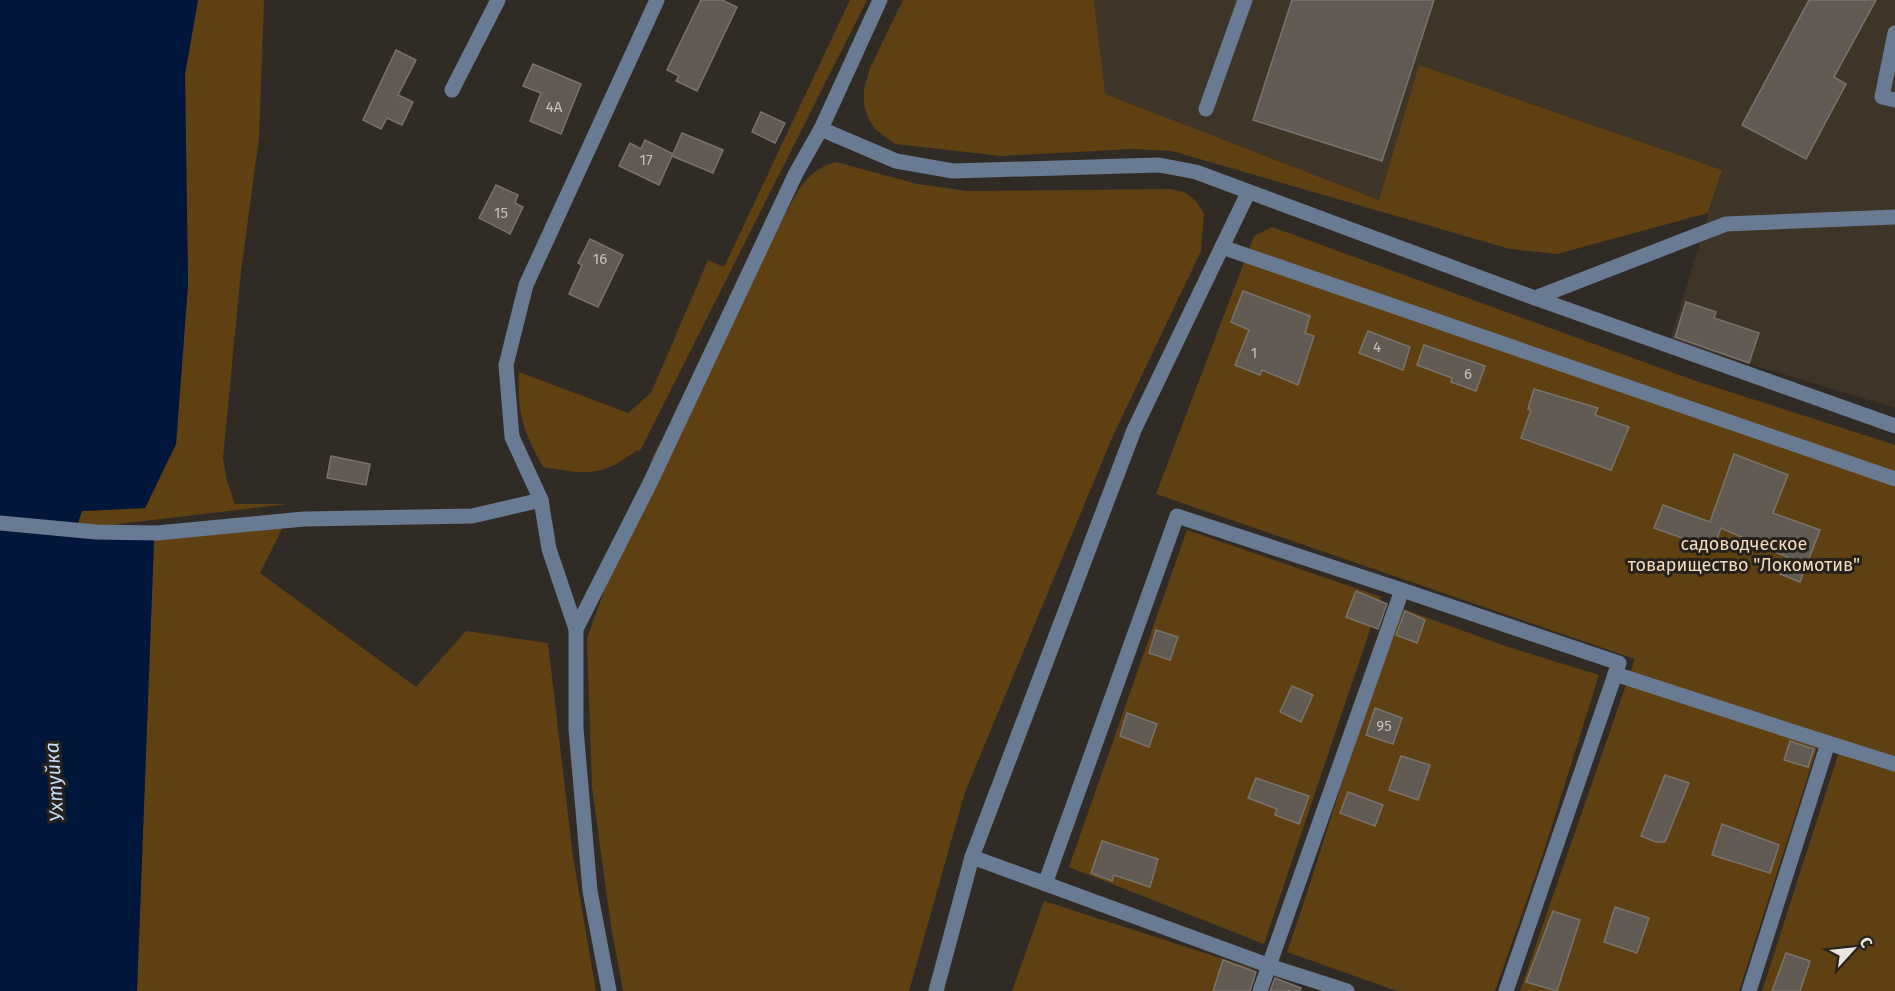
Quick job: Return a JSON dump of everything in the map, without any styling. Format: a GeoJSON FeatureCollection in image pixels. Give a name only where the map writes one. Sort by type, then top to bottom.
{"type":"FeatureCollection","features":[{"type":"Feature","properties":{"kind":"street"},"geometry":{"type":"LineString","coordinates":[[453,90],[498,0]]}},
{"type":"Feature","properties":{"kind":"street"},"geometry":{"type":"LineString","coordinates":[[609,991],[590,891],[576,729],[576,629],[549,549],[542,500],[512,436],[506,365],[526,285],[657,0]]}},
{"type":"Feature","properties":{"kind":"street"},"geometry":{"type":"LineString","coordinates":[[576,629],[650,483],[796,173],[821,129],[880,0]]}},
{"type":"Feature","properties":{"kind":"street"},"geometry":{"type":"LineString","coordinates":[[1206,109],[1245,0]]}},
{"type":"Feature","properties":{"kind":"street"},"geometry":{"type":"LineString","coordinates":[[1895,33],[1882,97],[1895,100]]}},
{"type":"Feature","properties":{"kind":"street"},"geometry":{"type":"LineString","coordinates":[[821,129],[896,161],[953,171],[1159,165],[1196,172],[1535,298],[1895,426]]}},
{"type":"Feature","properties":{"kind":"street"},"geometry":{"type":"LineString","coordinates":[[936,991],[972,857],[1134,430],[1248,193]]}},
{"type":"Feature","properties":{"kind":"street"},"geometry":{"type":"LineString","coordinates":[[1535,298],[1726,224],[1895,217]]}},
{"type":"Feature","properties":{"kind":"street"},"geometry":{"type":"LineString","coordinates":[[1222,247],[1895,479]]}},
{"type":"Feature","properties":{"kind":"street"},"geometry":{"type":"LineString","coordinates":[[0,523],[96,532],[157,533],[304,519],[472,516],[542,500]]}},
{"type":"Feature","properties":{"kind":"street"},"geometry":{"type":"LineString","coordinates":[[1045,884],[1177,516],[1619,663],[1506,991]]}},
{"type":"Feature","properties":{"kind":"street"},"geometry":{"type":"LineString","coordinates":[[1260,991],[1401,590]]}},
{"type":"Feature","properties":{"kind":"street"},"geometry":{"type":"LineString","coordinates":[[1616,674],[1895,764]]}},
{"type":"Feature","properties":{"kind":"street"},"geometry":{"type":"LineString","coordinates":[[1749,991],[1828,743]]}},
{"type":"Feature","properties":{"kind":"street"},"geometry":{"type":"LineString","coordinates":[[972,857],[1268,965],[1347,991]]}},
{"type":"Feature","properties":{"kind":"shaded area"},"geometry":{"type":"Polygon","coordinates":[[[1094,0],[1895,0],[1895,408],[1670,340],[1722,170],[1419,65],[1380,200],[1104,94],[1094,0]]]}},
{"type":"Feature","properties":{"kind":"green space"},"geometry":{"type":"Polygon","coordinates":[[[198,0],[264,0],[259,138],[241,271],[223,458],[227,481],[235,504],[288,504],[76,529],[82,511],[145,508],[176,444],[188,284],[185,74],[198,0]]]}},
{"type":"Feature","properties":{"kind":"green space"},"geometry":{"type":"Polygon","coordinates":[[[850,0],[867,0],[640,451],[637,450],[603,470],[593,472],[543,467],[526,432],[520,411],[519,372],[628,413],[651,393],[708,260],[724,267],[850,0]]]}},
{"type":"Feature","properties":{"kind":"green space"},"geometry":{"type":"Polygon","coordinates":[[[903,0],[1094,0],[1105,94],[1379,200],[1419,65],[1722,170],[1708,213],[1557,254],[1510,249],[1172,151],[1132,149],[1001,156],[895,144],[875,129],[868,118],[864,105],[864,89],[870,68],[903,0]]]}},
{"type":"Feature","properties":{"kind":"green space"},"geometry":{"type":"Polygon","coordinates":[[[836,162],[917,184],[968,191],[1170,189],[1184,192],[1196,201],[1204,214],[1201,251],[1112,438],[965,792],[909,991],[623,991],[611,926],[592,787],[587,638],[654,454],[798,191],[814,173],[836,162]]]}},
{"type":"Feature","properties":{"kind":"green space","name":"садоводческое товарищество \"Локомотив\""},"geometry":{"type":"Polygon","coordinates":[[[1272,227],[1696,381],[1895,445],[1895,991],[1762,991],[1839,752],[1818,745],[1739,991],[1520,991],[1635,659],[1156,494],[1254,236],[1272,227]]]}},
{"type":"Feature","properties":{"kind":"green space"},"geometry":{"type":"Polygon","coordinates":[[[285,523],[260,573],[416,687],[466,631],[548,643],[573,857],[596,991],[137,991],[154,540],[285,523]]]}},
{"type":"Feature","properties":{"kind":"green space"},"geometry":{"type":"Polygon","coordinates":[[[1187,530],[1381,597],[1264,944],[1069,867],[1187,530]]]}},
{"type":"Feature","properties":{"kind":"green space"},"geometry":{"type":"Polygon","coordinates":[[[1401,608],[1502,645],[1599,675],[1543,854],[1495,991],[1397,991],[1287,952],[1401,608]]]}},
{"type":"Feature","properties":{"kind":"green space"},"geometry":{"type":"Polygon","coordinates":[[[1044,901],[1251,968],[1244,991],[1012,991],[1044,901]]]}},
{"type":"Feature","properties":{"kind":"water"},"geometry":{"type":"Polygon","coordinates":[[[0,0],[198,0],[185,74],[188,284],[176,444],[145,508],[82,511],[76,529],[0,519],[0,0]]]}},
{"type":"Feature","properties":{"kind":"water","name":"Ухтуйка"},"geometry":{"type":"Polygon","coordinates":[[[0,526],[154,540],[137,991],[0,991],[0,526]]]}},
{"type":"Feature","properties":{"kind":"building"},"geometry":{"type":"Polygon","coordinates":[[[701,0],[722,0],[737,7],[697,91],[676,81],[679,76],[667,70],[701,0]]]}},
{"type":"Feature","properties":{"kind":"building"},"geometry":{"type":"Polygon","coordinates":[[[1292,0],[1434,0],[1382,161],[1253,120],[1292,0]]]}},
{"type":"Feature","properties":{"kind":"building"},"geometry":{"type":"Polygon","coordinates":[[[1809,0],[1876,0],[1834,77],[1846,84],[1806,159],[1742,125],[1809,0]]]}},
{"type":"Feature","properties":{"kind":"building"},"geometry":{"type":"Polygon","coordinates":[[[396,50],[416,60],[398,95],[413,102],[402,125],[387,118],[381,129],[363,120],[396,50]]]}},
{"type":"Feature","properties":{"kind":"building"},"geometry":{"type":"Polygon","coordinates":[[[533,64],[581,84],[561,134],[530,121],[541,93],[523,86],[533,64]]]}},
{"type":"Feature","properties":{"kind":"building"},"geometry":{"type":"Polygon","coordinates":[[[761,112],[785,123],[775,143],[752,132],[761,112]]]}},
{"type":"Feature","properties":{"kind":"building"},"geometry":{"type":"Polygon","coordinates":[[[682,133],[723,150],[713,173],[672,156],[659,185],[619,166],[630,143],[641,149],[645,140],[673,154],[682,133]]]}},
{"type":"Feature","properties":{"kind":"building"},"geometry":{"type":"Polygon","coordinates":[[[496,185],[518,195],[515,203],[523,207],[510,234],[479,218],[496,185]]]}},
{"type":"Feature","properties":{"kind":"building"},"geometry":{"type":"Polygon","coordinates":[[[590,239],[623,255],[598,307],[569,294],[582,265],[578,263],[590,239]]]}},
{"type":"Feature","properties":{"kind":"building"},"geometry":{"type":"Polygon","coordinates":[[[1243,291],[1310,316],[1305,333],[1314,336],[1298,385],[1262,370],[1260,375],[1235,365],[1249,330],[1231,322],[1243,291]]]}},
{"type":"Feature","properties":{"kind":"building"},"geometry":{"type":"Polygon","coordinates":[[[1686,302],[1716,312],[1714,318],[1759,333],[1749,363],[1675,337],[1686,302]]]}},
{"type":"Feature","properties":{"kind":"building"},"geometry":{"type":"Polygon","coordinates":[[[1368,331],[1410,347],[1403,370],[1359,353],[1368,331]]]}},
{"type":"Feature","properties":{"kind":"building"},"geometry":{"type":"Polygon","coordinates":[[[1424,345],[1485,366],[1476,391],[1451,382],[1452,378],[1417,365],[1424,345]]]}},
{"type":"Feature","properties":{"kind":"building"},"geometry":{"type":"Polygon","coordinates":[[[1534,389],[1598,408],[1595,415],[1629,427],[1611,470],[1521,438],[1531,410],[1528,409],[1534,389]]]}},
{"type":"Feature","properties":{"kind":"building"},"geometry":{"type":"Polygon","coordinates":[[[1734,454],[1788,475],[1773,513],[1820,530],[1800,582],[1780,574],[1787,557],[1721,528],[1713,549],[1654,528],[1663,505],[1710,522],[1734,454]]]}},
{"type":"Feature","properties":{"kind":"building"},"geometry":{"type":"Polygon","coordinates":[[[331,456],[370,464],[366,485],[327,478],[331,456]]]}},
{"type":"Feature","properties":{"kind":"building"},"geometry":{"type":"Polygon","coordinates":[[[1356,591],[1387,604],[1378,629],[1346,617],[1356,591]]]}},
{"type":"Feature","properties":{"kind":"building"},"geometry":{"type":"Polygon","coordinates":[[[1405,611],[1425,620],[1417,643],[1396,635],[1405,611]]]}},
{"type":"Feature","properties":{"kind":"building"},"geometry":{"type":"Polygon","coordinates":[[[1156,630],[1178,637],[1170,660],[1149,653],[1156,630]]]}},
{"type":"Feature","properties":{"kind":"building"},"geometry":{"type":"Polygon","coordinates":[[[1292,686],[1313,695],[1301,722],[1280,712],[1292,686]]]}},
{"type":"Feature","properties":{"kind":"building"},"geometry":{"type":"Polygon","coordinates":[[[1375,708],[1402,718],[1393,744],[1366,735],[1375,708]]]}},
{"type":"Feature","properties":{"kind":"building"},"geometry":{"type":"Polygon","coordinates":[[[1127,713],[1157,724],[1149,747],[1120,736],[1127,713]]]}},
{"type":"Feature","properties":{"kind":"building"},"geometry":{"type":"Polygon","coordinates":[[[1790,741],[1814,749],[1808,767],[1784,760],[1790,741]]]}},
{"type":"Feature","properties":{"kind":"building"},"geometry":{"type":"Polygon","coordinates":[[[1401,756],[1430,765],[1418,800],[1389,790],[1401,756]]]}},
{"type":"Feature","properties":{"kind":"building"},"geometry":{"type":"Polygon","coordinates":[[[1665,775],[1689,783],[1665,842],[1656,842],[1641,836],[1665,775]]]}},
{"type":"Feature","properties":{"kind":"building"},"geometry":{"type":"Polygon","coordinates":[[[1256,778],[1309,796],[1299,824],[1275,815],[1277,809],[1248,798],[1256,778]]]}},
{"type":"Feature","properties":{"kind":"building"},"geometry":{"type":"Polygon","coordinates":[[[1348,792],[1383,805],[1375,826],[1340,813],[1348,792]]]}},
{"type":"Feature","properties":{"kind":"building"},"geometry":{"type":"Polygon","coordinates":[[[1722,824],[1779,845],[1770,873],[1712,855],[1722,824]]]}},
{"type":"Feature","properties":{"kind":"building"},"geometry":{"type":"Polygon","coordinates":[[[1102,841],[1158,859],[1150,887],[1114,875],[1112,881],[1091,873],[1102,841]]]}},
{"type":"Feature","properties":{"kind":"building"},"geometry":{"type":"Polygon","coordinates":[[[1615,907],[1649,918],[1637,953],[1604,942],[1615,907]]]}},
{"type":"Feature","properties":{"kind":"building"},"geometry":{"type":"Polygon","coordinates":[[[1553,911],[1580,920],[1557,991],[1526,982],[1553,911]]]}},
{"type":"Feature","properties":{"kind":"building"},"geometry":{"type":"Polygon","coordinates":[[[1786,953],[1810,961],[1800,991],[1772,991],[1786,953]]]}},
{"type":"Feature","properties":{"kind":"building"},"geometry":{"type":"Polygon","coordinates":[[[1223,960],[1256,972],[1250,991],[1213,991],[1223,960]]]}},
{"type":"Feature","properties":{"kind":"building"},"geometry":{"type":"Polygon","coordinates":[[[1275,978],[1301,988],[1300,991],[1270,991],[1275,978]]]}}]}
